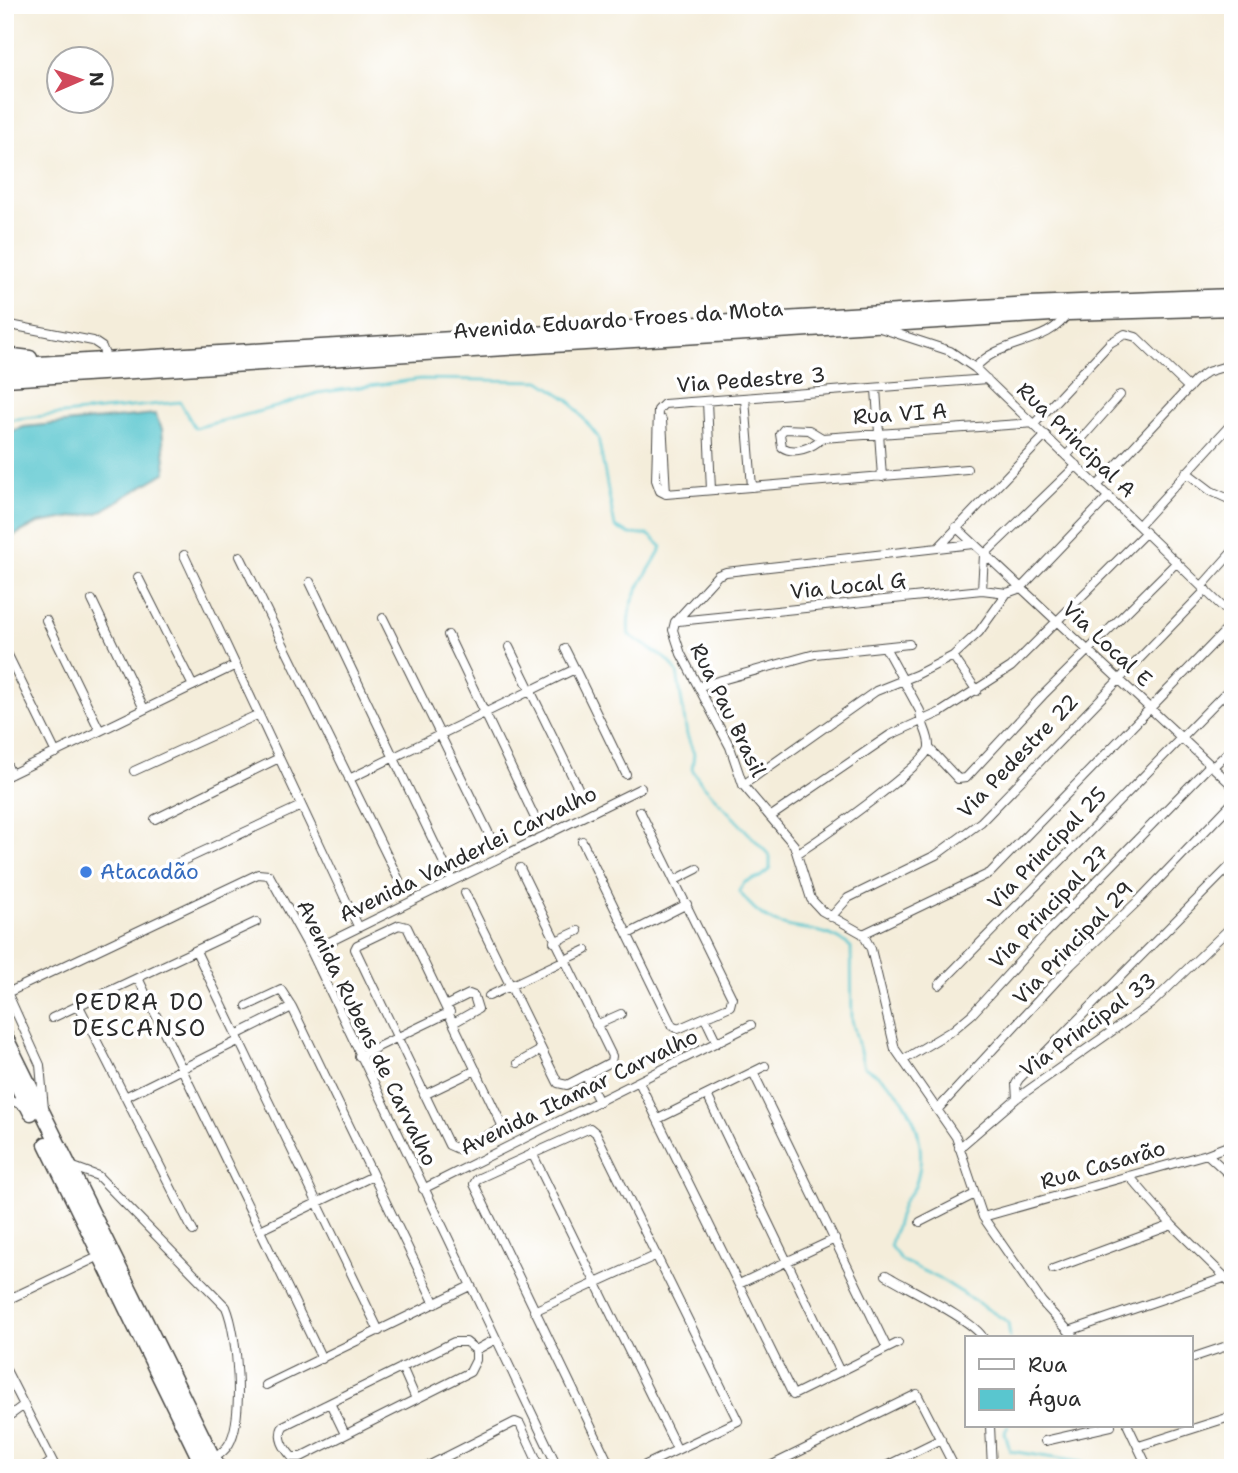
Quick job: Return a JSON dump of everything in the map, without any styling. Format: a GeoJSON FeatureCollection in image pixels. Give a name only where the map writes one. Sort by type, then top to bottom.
{"type":"FeatureCollection","features":[{"type":"Feature","properties":{"kind":"highway","name":"Avenida Eduardo Froes da Mota"},"geometry":{"type":"LineString","coordinates":[[5,379],[71,369],[107,360],[1029,304],[1233,296]]}},
{"type":"Feature","properties":{"kind":"highway","name":"Avenida Eduardo Froes da Mota"},"geometry":{"type":"LineString","coordinates":[[5,366],[184,369],[871,324],[1068,313],[1233,308]]}},
{"type":"Feature","properties":{"kind":"highway"},"geometry":{"type":"LineString","coordinates":[[5,355],[71,369]]}},
{"type":"Feature","properties":{"kind":"highway"},"geometry":{"type":"LineString","coordinates":[[5,386],[71,369]]}},
{"type":"Feature","properties":{"kind":"highway"},"geometry":{"type":"LineString","coordinates":[[5,1036],[212,1465]]}},
{"type":"Feature","properties":{"kind":"highway"},"geometry":{"type":"LineString","coordinates":[[5,1061],[102,1255],[212,1465]]}},
{"type":"Feature","properties":{"kind":"street"},"geometry":{"type":"LineString","coordinates":[[975,368],[996,351],[1058,328],[1068,313]]}},
{"type":"Feature","properties":{"kind":"street"},"geometry":{"type":"LineString","coordinates":[[5,324],[93,341],[102,347],[107,360]]}},
{"type":"Feature","properties":{"kind":"street","name":"Rua Principal A"},"geometry":{"type":"LineString","coordinates":[[871,324],[950,351],[975,368],[1233,617]]}},
{"type":"Feature","properties":{"kind":"street"},"geometry":{"type":"LineString","coordinates":[[1035,423],[1114,339],[1131,335],[1189,388]]}},
{"type":"Feature","properties":{"kind":"street"},"geometry":{"type":"LineString","coordinates":[[1098,485],[1189,388],[1207,372],[1233,364]]}},
{"type":"Feature","properties":{"kind":"street","name":"Via Pedestre 3"},"geometry":{"type":"LineString","coordinates":[[967,469],[666,494],[660,491],[656,480],[658,410],[662,405],[987,379]]}},
{"type":"Feature","properties":{"kind":"street"},"geometry":{"type":"LineString","coordinates":[[876,389],[882,477]]}},
{"type":"Feature","properties":{"kind":"street"},"geometry":{"type":"LineString","coordinates":[[1067,455],[1120,395]]}},
{"type":"Feature","properties":{"kind":"street"},"geometry":{"type":"LineString","coordinates":[[745,399],[752,486]]}},
{"type":"Feature","properties":{"kind":"street"},"geometry":{"type":"LineString","coordinates":[[707,401],[711,490]]}},
{"type":"Feature","properties":{"kind":"street"},"geometry":{"type":"LineString","coordinates":[[770,817],[881,740],[919,719],[941,712],[1011,667],[1058,622],[1143,528],[1186,472],[1233,422]]}},
{"type":"Feature","properties":{"kind":"street","name":"Rua VI A"},"geometry":{"type":"LineString","coordinates":[[822,438],[813,446],[784,450],[780,432],[787,428],[809,430],[822,438],[1035,423]]}},
{"type":"Feature","properties":{"kind":"street"},"geometry":{"type":"LineString","coordinates":[[939,547],[1046,435]]}},
{"type":"Feature","properties":{"kind":"street"},"geometry":{"type":"LineString","coordinates":[[982,590],[984,555],[1077,465]]}},
{"type":"Feature","properties":{"kind":"street"},"geometry":{"type":"LineString","coordinates":[[1186,472],[1211,491],[1233,501]]}},
{"type":"Feature","properties":{"kind":"street"},"geometry":{"type":"LineString","coordinates":[[1021,588],[1109,496]]}},
{"type":"Feature","properties":{"kind":"street","name":"Via Local E"},"geometry":{"type":"LineString","coordinates":[[956,527],[1233,786]]}},
{"type":"Feature","properties":{"kind":"street"},"geometry":{"type":"LineString","coordinates":[[678,621],[718,575],[973,544]]}},
{"type":"Feature","properties":{"kind":"street","name":"Via Pedestre 22"},"geometry":{"type":"LineString","coordinates":[[831,917],[848,898],[936,855],[981,822],[1204,588],[1232,552]]}},
{"type":"Feature","properties":{"kind":"street"},"geometry":{"type":"LineString","coordinates":[[184,555],[358,926]]}},
{"type":"Feature","properties":{"kind":"street"},"geometry":{"type":"LineString","coordinates":[[240,556],[399,880]]}},
{"type":"Feature","properties":{"kind":"street"},"geometry":{"type":"LineString","coordinates":[[886,649],[905,679],[920,711],[919,719],[929,748],[958,779],[966,778],[1177,562]]}},
{"type":"Feature","properties":{"kind":"street"},"geometry":{"type":"LineString","coordinates":[[138,577],[194,686]]}},
{"type":"Feature","properties":{"kind":"street"},"geometry":{"type":"LineString","coordinates":[[310,582],[452,880]]}},
{"type":"Feature","properties":{"kind":"street","name":"Via Local G"},"geometry":{"type":"LineString","coordinates":[[678,621],[982,590],[1007,593],[1021,588]]}},
{"type":"Feature","properties":{"kind":"street"},"geometry":{"type":"LineString","coordinates":[[743,785],[766,766],[831,726],[863,699],[953,656],[979,632],[1007,593]]}},
{"type":"Feature","properties":{"kind":"street"},"geometry":{"type":"LineString","coordinates":[[92,600],[144,709]]}},
{"type":"Feature","properties":{"kind":"street"},"geometry":{"type":"LineString","coordinates":[[383,618],[438,735],[491,838]]}},
{"type":"Feature","properties":{"kind":"street"},"geometry":{"type":"LineString","coordinates":[[46,620],[100,731]]}},
{"type":"Feature","properties":{"kind":"street","name":"Rua Pau Brasil"},"geometry":{"type":"LineString","coordinates":[[678,621],[673,630],[677,645],[730,747],[743,785],[798,853],[808,895],[815,905],[831,917],[863,934]]}},
{"type":"Feature","properties":{"kind":"street"},"geometry":{"type":"LineString","coordinates":[[1224,1278],[1072,1335],[1042,1302],[982,1217],[959,1148],[938,1110],[903,1060],[888,1026],[876,966],[863,934],[990,873],[1233,623]]}},
{"type":"Feature","properties":{"kind":"street"},"geometry":{"type":"LineString","coordinates":[[448,635],[534,816]]}},
{"type":"Feature","properties":{"kind":"street"},"geometry":{"type":"LineString","coordinates":[[700,686],[826,652],[886,649],[909,644]]}},
{"type":"Feature","properties":{"kind":"street"},"geometry":{"type":"LineString","coordinates":[[509,647],[581,794]]}},
{"type":"Feature","properties":{"kind":"street"},"geometry":{"type":"LineString","coordinates":[[5,649],[56,753]]}},
{"type":"Feature","properties":{"kind":"street"},"geometry":{"type":"LineString","coordinates":[[565,649],[626,774]]}},
{"type":"Feature","properties":{"kind":"street"},"geometry":{"type":"LineString","coordinates":[[953,656],[977,691]]}},
{"type":"Feature","properties":{"kind":"street"},"geometry":{"type":"LineString","coordinates":[[5,761],[8,775],[234,666]]}},
{"type":"Feature","properties":{"kind":"street"},"geometry":{"type":"LineString","coordinates":[[349,779],[575,669]]}},
{"type":"Feature","properties":{"kind":"street","name":"Via Principal 25"},"geometry":{"type":"LineString","coordinates":[[939,985],[1106,811],[1233,685]]}},
{"type":"Feature","properties":{"kind":"street"},"geometry":{"type":"LineString","coordinates":[[134,771],[257,715]]}},
{"type":"Feature","properties":{"kind":"street","name":"Via Principal 27"},"geometry":{"type":"LineString","coordinates":[[903,1060],[953,1030],[972,1014],[1044,935],[1233,747]]}},
{"type":"Feature","properties":{"kind":"street"},"geometry":{"type":"LineString","coordinates":[[798,853],[911,770],[929,748]]}},
{"type":"Feature","properties":{"kind":"street"},"geometry":{"type":"LineString","coordinates":[[155,819],[279,758]]}},
{"type":"Feature","properties":{"kind":"street","name":"Avenida Vanderlei Carvalho"},"geometry":{"type":"LineString","coordinates":[[311,951],[642,788]]}},
{"type":"Feature","properties":{"kind":"street","name":"Via Principal 29"},"geometry":{"type":"LineString","coordinates":[[938,1110],[1072,965],[1233,802]]}},
{"type":"Feature","properties":{"kind":"street"},"geometry":{"type":"LineString","coordinates":[[178,863],[301,806]]}},
{"type":"Feature","properties":{"kind":"street"},"geometry":{"type":"LineString","coordinates":[[582,841],[672,1026],[678,1029],[730,1006],[733,1000],[640,811]]}},
{"type":"Feature","properties":{"kind":"street"},"geometry":{"type":"LineString","coordinates":[[1017,1098],[1016,1084],[1019,1079],[1233,863]]}},
{"type":"Feature","properties":{"kind":"street"},"geometry":{"type":"LineString","coordinates":[[465,893],[541,1050],[560,1085],[566,1086],[612,1060],[520,869]]}},
{"type":"Feature","properties":{"kind":"street"},"geometry":{"type":"LineString","coordinates":[[675,880],[697,869]]}},
{"type":"Feature","properties":{"kind":"street","name":"Avenida Rubens de Carvalho"},"geometry":{"type":"LineString","coordinates":[[6,991],[262,873],[272,878],[311,951],[558,1468]]}},
{"type":"Feature","properties":{"kind":"street"},"geometry":{"type":"LineString","coordinates":[[628,934],[687,904]]}},
{"type":"Feature","properties":{"kind":"street"},"geometry":{"type":"LineString","coordinates":[[52,1018],[256,922]]}},
{"type":"Feature","properties":{"kind":"street"},"geometry":{"type":"LineString","coordinates":[[400,925],[406,926],[448,1008],[501,1122],[499,1130],[458,1149],[453,1148],[424,1095],[356,951],[357,945],[400,925]]}},
{"type":"Feature","properties":{"kind":"street","name":"Via Principal 33"},"geometry":{"type":"LineString","coordinates":[[959,1148],[1017,1098],[1152,1003],[1233,925]]}},
{"type":"Feature","properties":{"kind":"street"},"geometry":{"type":"LineString","coordinates":[[554,942],[578,931]]}},
{"type":"Feature","properties":{"kind":"street"},"geometry":{"type":"LineString","coordinates":[[489,996],[586,950]]}},
{"type":"Feature","properties":{"kind":"street"},"geometry":{"type":"LineString","coordinates":[[196,951],[379,1331]]}},
{"type":"Feature","properties":{"kind":"street"},"geometry":{"type":"LineString","coordinates":[[138,978],[322,1359]]}},
{"type":"Feature","properties":{"kind":"street"},"geometry":{"type":"LineString","coordinates":[[247,1006],[281,990],[292,1007],[435,1304]]}},
{"type":"Feature","properties":{"kind":"street"},"geometry":{"type":"LineString","coordinates":[[6,991],[29,1038],[42,1073],[48,1129]]}},
{"type":"Feature","properties":{"kind":"street"},"geometry":{"type":"LineString","coordinates":[[359,1056],[469,994],[474,996],[478,1009],[455,1022]]}},
{"type":"Feature","properties":{"kind":"street"},"geometry":{"type":"LineString","coordinates":[[79,1006],[192,1231]]}},
{"type":"Feature","properties":{"kind":"street"},"geometry":{"type":"LineString","coordinates":[[125,1097],[292,1007]]}},
{"type":"Feature","properties":{"kind":"street"},"geometry":{"type":"LineString","coordinates":[[596,1025],[621,1014]]}},
{"type":"Feature","properties":{"kind":"street"},"geometry":{"type":"LineString","coordinates":[[705,1018],[717,1044]]}},
{"type":"Feature","properties":{"kind":"street","name":"Avenida Itamar Carvalho"},"geometry":{"type":"LineString","coordinates":[[423,1189],[751,1025]]}},
{"type":"Feature","properties":{"kind":"street"},"geometry":{"type":"LineString","coordinates":[[518,1063],[541,1050]]}},
{"type":"Feature","properties":{"kind":"street"},"geometry":{"type":"LineString","coordinates":[[658,1119],[765,1066]]}},
{"type":"Feature","properties":{"kind":"street"},"geometry":{"type":"LineString","coordinates":[[424,1095],[476,1070]]}},
{"type":"Feature","properties":{"kind":"street"},"geometry":{"type":"LineString","coordinates":[[753,1072],[887,1348]]}},
{"type":"Feature","properties":{"kind":"street"},"geometry":{"type":"LineString","coordinates":[[586,1076],[599,1102]]}},
{"type":"Feature","properties":{"kind":"street"},"geometry":{"type":"LineString","coordinates":[[639,1082],[793,1395],[898,1343]]}},
{"type":"Feature","properties":{"kind":"street"},"geometry":{"type":"LineString","coordinates":[[707,1095],[841,1372]]}},
{"type":"Feature","properties":{"kind":"street"},"geometry":{"type":"LineString","coordinates":[[5,1097],[29,1109]]}},
{"type":"Feature","properties":{"kind":"street"},"geometry":{"type":"LineString","coordinates":[[611,1468],[474,1184],[477,1179],[587,1128],[594,1129],[738,1421],[639,1468]]}},
{"type":"Feature","properties":{"kind":"street","name":"Rua Casarão"},"geometry":{"type":"LineString","coordinates":[[982,1217],[1207,1154],[1233,1144]]}},
{"type":"Feature","properties":{"kind":"street"},"geometry":{"type":"LineString","coordinates":[[532,1153],[677,1449]]}},
{"type":"Feature","properties":{"kind":"street"},"geometry":{"type":"LineString","coordinates":[[1207,1154],[1233,1178]]}},
{"type":"Feature","properties":{"kind":"street"},"geometry":{"type":"LineString","coordinates":[[68,1165],[97,1176],[226,1307],[234,1331],[238,1363],[234,1429],[227,1447],[212,1465]]}},
{"type":"Feature","properties":{"kind":"street"},"geometry":{"type":"LineString","coordinates":[[1129,1175],[1172,1226],[1233,1285]]}},
{"type":"Feature","properties":{"kind":"street"},"geometry":{"type":"LineString","coordinates":[[260,1230],[373,1176]]}},
{"type":"Feature","properties":{"kind":"street"},"geometry":{"type":"LineString","coordinates":[[920,1222],[973,1195]]}},
{"type":"Feature","properties":{"kind":"street"},"geometry":{"type":"LineString","coordinates":[[1053,1269],[1172,1226]]}},
{"type":"Feature","properties":{"kind":"street"},"geometry":{"type":"LineString","coordinates":[[739,1284],[835,1240]]}},
{"type":"Feature","properties":{"kind":"street"},"geometry":{"type":"LineString","coordinates":[[5,1301],[102,1255]]}},
{"type":"Feature","properties":{"kind":"street"},"geometry":{"type":"LineString","coordinates":[[534,1311],[657,1255]]}},
{"type":"Feature","properties":{"kind":"street"},"geometry":{"type":"LineString","coordinates":[[886,1275],[950,1314],[968,1321],[982,1336]]}},
{"type":"Feature","properties":{"kind":"street"},"geometry":{"type":"LineString","coordinates":[[266,1385],[470,1286]]}},
{"type":"Feature","properties":{"kind":"street"},"geometry":{"type":"LineString","coordinates":[[476,1350],[496,1339]]}},
{"type":"Feature","properties":{"kind":"street"},"geometry":{"type":"LineString","coordinates":[[459,1340],[476,1350],[476,1360],[470,1372],[298,1458],[291,1455],[283,1445],[280,1432],[283,1426],[402,1367],[459,1340]]}},
{"type":"Feature","properties":{"kind":"street"},"geometry":{"type":"LineString","coordinates":[[1192,1358],[1233,1344]]}},
{"type":"Feature","properties":{"kind":"street"},"geometry":{"type":"LineString","coordinates":[[5,1367],[54,1464],[43,1468]]}},
{"type":"Feature","properties":{"kind":"street"},"geometry":{"type":"LineString","coordinates":[[402,1367],[416,1399]]}},
{"type":"Feature","properties":{"kind":"street"},"geometry":{"type":"LineString","coordinates":[[766,1468],[917,1394],[955,1468]]}},
{"type":"Feature","properties":{"kind":"street"},"geometry":{"type":"LineString","coordinates":[[330,1403],[345,1434]]}},
{"type":"Feature","properties":{"kind":"street"},"geometry":{"type":"LineString","coordinates":[[5,1419],[24,1405]]}},
{"type":"Feature","properties":{"kind":"street"},"geometry":{"type":"LineString","coordinates":[[1139,1446],[1233,1416]]}},
{"type":"Feature","properties":{"kind":"street"},"geometry":{"type":"LineString","coordinates":[[424,1468],[514,1422],[520,1424],[538,1463],[536,1468]]}},
{"type":"Feature","properties":{"kind":"street"},"geometry":{"type":"LineString","coordinates":[[990,1428],[992,1468]]}},
{"type":"Feature","properties":{"kind":"street"},"geometry":{"type":"LineString","coordinates":[[1045,1441],[1102,1428]]}},
{"type":"Feature","properties":{"kind":"street"},"geometry":{"type":"LineString","coordinates":[[1129,1428],[1148,1468]]}},
{"type":"Feature","properties":{"kind":"street"},"geometry":{"type":"LineString","coordinates":[[882,1468],[941,1439]]}},
{"type":"Feature","properties":{"kind":"water"},"geometry":{"type":"Polygon","coordinates":[[[155,414],[162,429],[166,472],[98,513],[38,523],[5,540],[5,434],[24,427],[155,414]]]}},
{"type":"Feature","properties":{"kind":"waterway"},"geometry":{"type":"LineString","coordinates":[[5,420],[180,402],[195,428],[276,407],[317,393],[421,379],[540,381],[569,400],[598,437],[615,527],[630,534],[649,535],[662,547],[633,599],[628,622],[629,635],[669,661],[677,672],[687,735],[694,754],[692,769],[701,783],[770,856],[770,869],[760,877],[745,882],[739,891],[753,908],[767,918],[781,924],[822,932],[851,947],[852,1020],[864,1067],[879,1076],[904,1101],[918,1133],[919,1168],[915,1186],[903,1204],[890,1246],[901,1260],[942,1280],[1008,1322],[1010,1336]]}},
{"type":"Feature","properties":{"kind":"waterway"},"geometry":{"type":"LineString","coordinates":[[1007,1428],[1005,1432],[1010,1451],[1118,1468]]}},
{"type":"Feature","properties":{"kind":"place","name":"Atacadão"},"geometry":{"type":"Point","coordinates":[86,872]}},
{"type":"Feature","properties":{"kind":"district","name":"PEDRA DO DESCANSO"},"geometry":{"type":"Point","coordinates":[140,1015]}}]}
